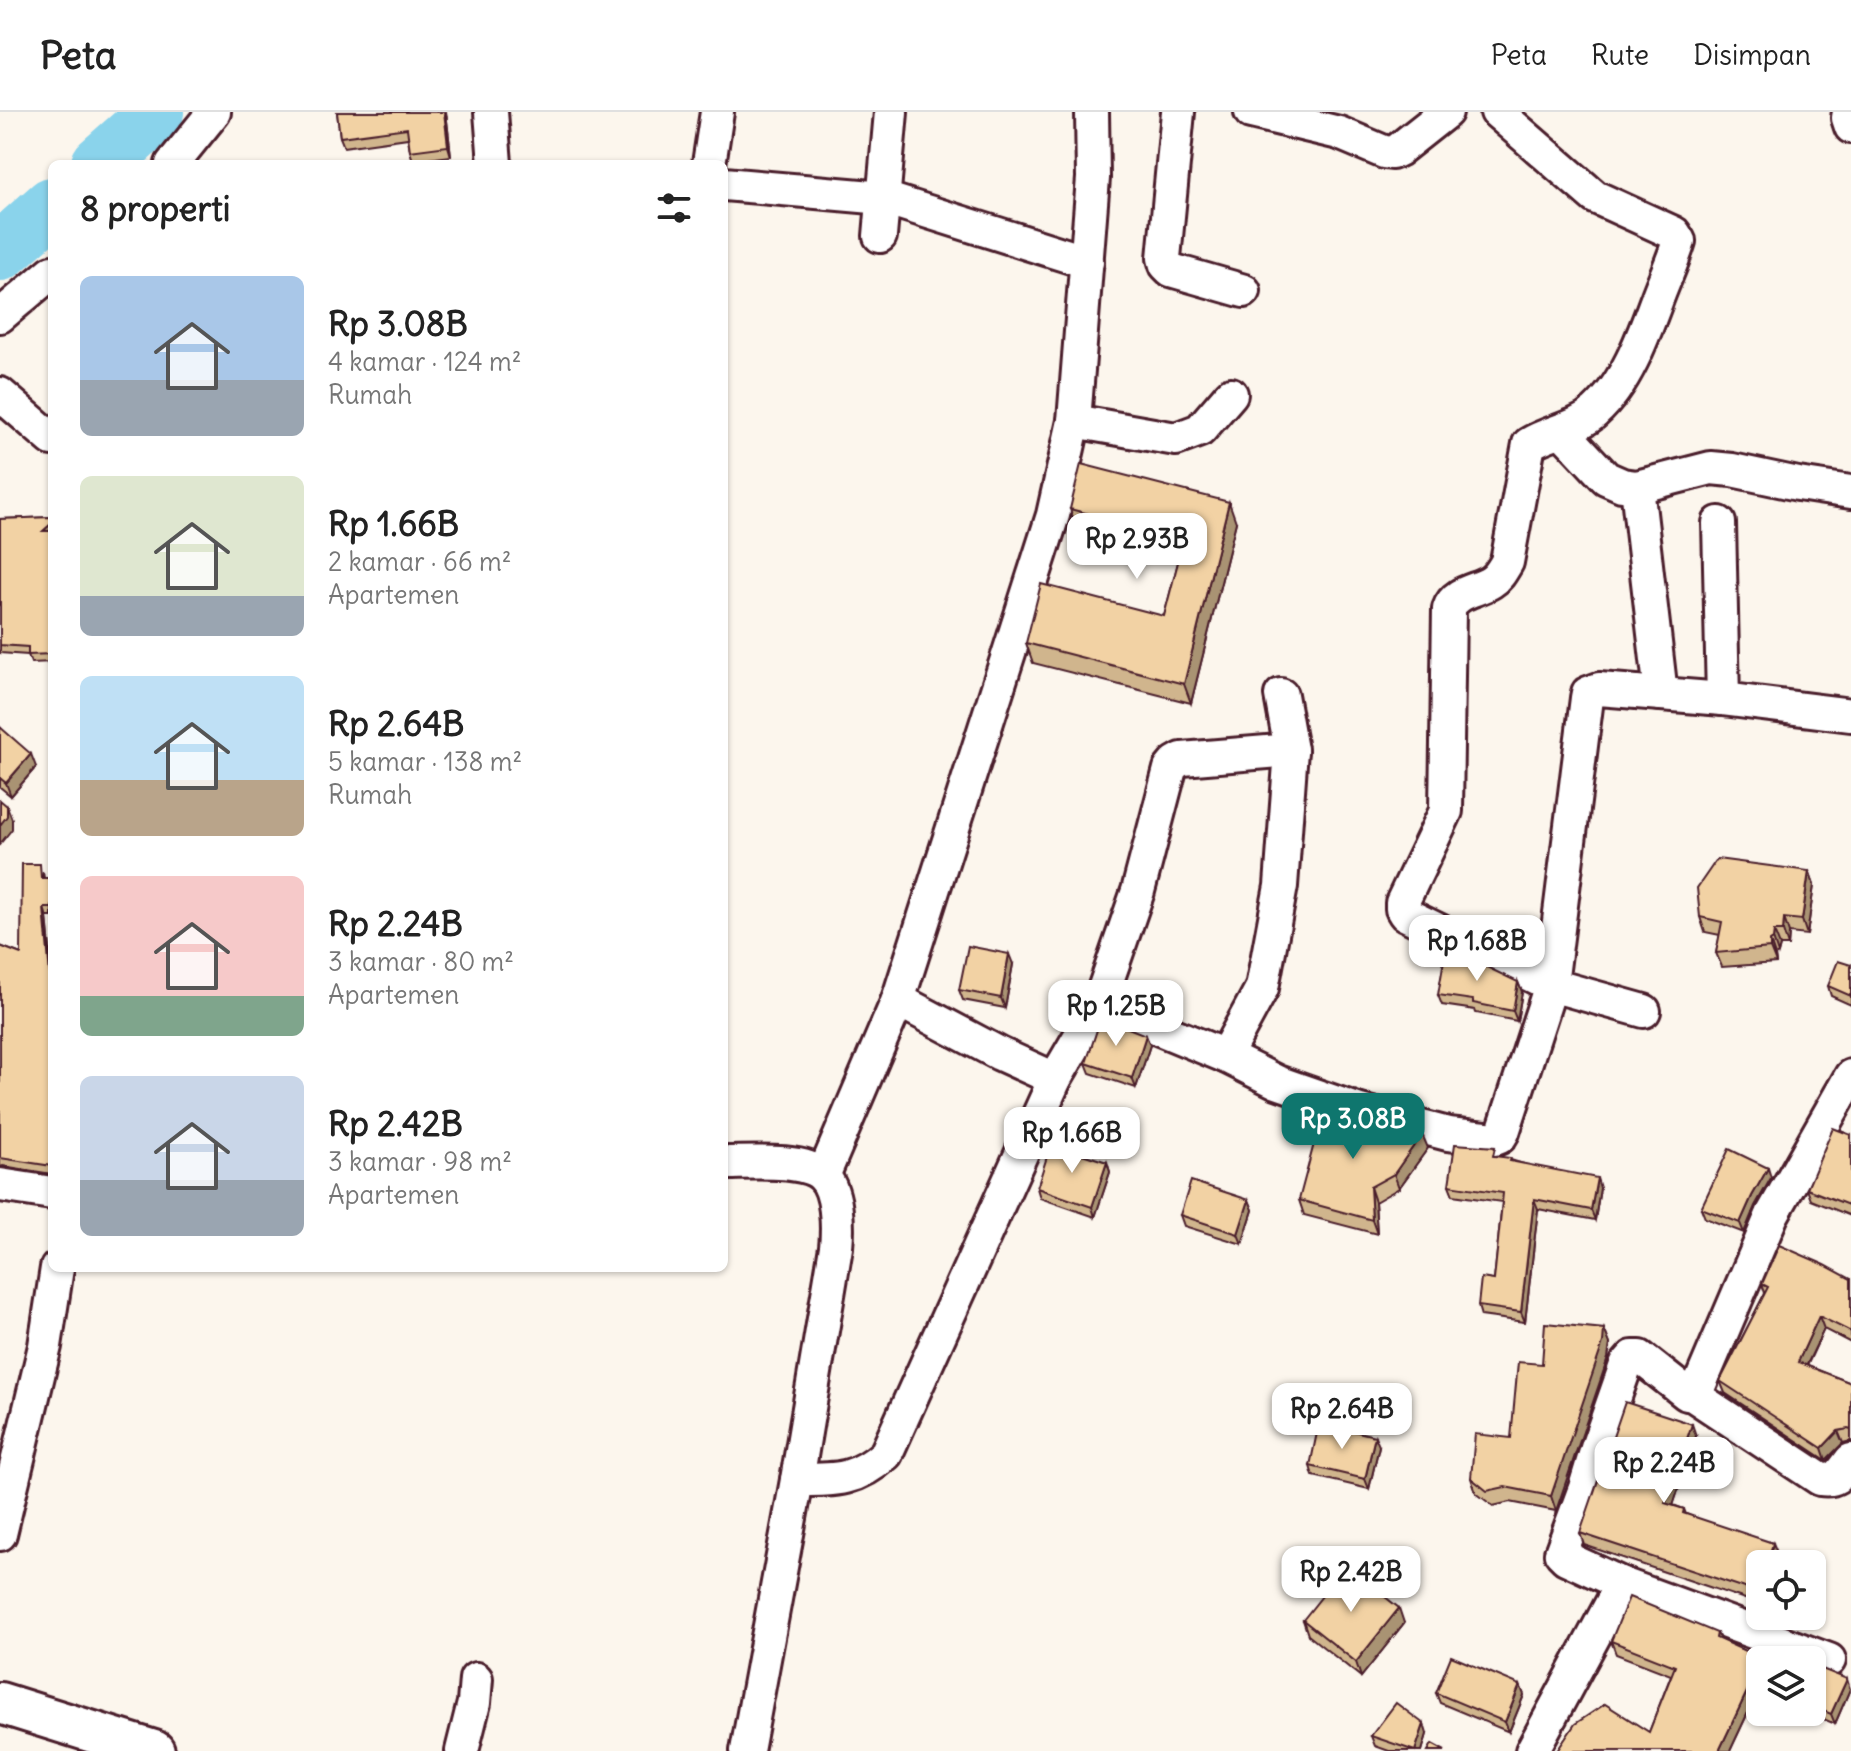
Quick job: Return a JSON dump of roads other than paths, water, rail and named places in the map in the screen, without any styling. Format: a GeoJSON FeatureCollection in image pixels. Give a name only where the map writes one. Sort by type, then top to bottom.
{"type":"FeatureCollection","features":[{"type":"Feature","properties":{"kind":"main road"},"geometry":{"type":"LineString","coordinates":[[0,1703],[154,1751]]}},
{"type":"Feature","properties":{"kind":"street"},"geometry":{"type":"LineString","coordinates":[[175,160],[214,112]]}},
{"type":"Feature","properties":{"kind":"street"},"geometry":{"type":"LineString","coordinates":[[491,112],[495,160]]}},
{"type":"Feature","properties":{"kind":"street"},"geometry":{"type":"LineString","coordinates":[[710,160],[717,112]]}},
{"type":"Feature","properties":{"kind":"street"},"geometry":{"type":"LineString","coordinates":[[880,236],[891,112]]}},
{"type":"Feature","properties":{"kind":"street"},"geometry":{"type":"LineString","coordinates":[[823,1176],[898,1000],[1053,515],[1074,421],[1093,178],[1092,112]]}},
{"type":"Feature","properties":{"kind":"street"},"geometry":{"type":"LineString","coordinates":[[1178,112],[1164,258],[1166,265],[1171,270],[1244,291]]}},
{"type":"Feature","properties":{"kind":"street"},"geometry":{"type":"LineString","coordinates":[[1251,112],[1323,125],[1392,153],[1446,112]]}},
{"type":"Feature","properties":{"kind":"street"},"geometry":{"type":"LineString","coordinates":[[1497,112],[1595,197],[1674,233],[1678,244],[1638,349],[1620,381],[1594,413],[1562,431],[1539,437],[1529,444],[1507,562],[1500,574],[1451,602],[1446,811],[1402,903],[1402,909],[1405,914],[1551,985],[1644,1011]]}},
{"type":"Feature","properties":{"kind":"street"},"geometry":{"type":"LineString","coordinates":[[1849,112],[1851,127]]}},
{"type":"Feature","properties":{"kind":"street"},"geometry":{"type":"LineString","coordinates":[[728,184],[884,198],[1087,262]]}},
{"type":"Feature","properties":{"kind":"street"},"geometry":{"type":"LineString","coordinates":[[0,316],[48,275]]}},
{"type":"Feature","properties":{"kind":"street"},"geometry":{"type":"LineString","coordinates":[[0,394],[48,436]]}},
{"type":"Feature","properties":{"kind":"street"},"geometry":{"type":"LineString","coordinates":[[1074,421],[1176,439],[1200,430],[1231,394]]}},
{"type":"Feature","properties":{"kind":"street"},"geometry":{"type":"LineString","coordinates":[[1562,431],[1606,478],[1622,485],[1637,487],[1711,468],[1851,492]]}},
{"type":"Feature","properties":{"kind":"street"},"geometry":{"type":"LineString","coordinates":[[1637,487],[1661,694]]}},
{"type":"Feature","properties":{"kind":"street"},"geometry":{"type":"LineString","coordinates":[[1719,523],[1723,699]]}},
{"type":"Feature","properties":{"kind":"street"},"geometry":{"type":"LineString","coordinates":[[1099,1004],[1225,1056],[1277,1082],[1360,1111],[1448,1134],[1495,1139],[1503,1132],[1551,985],[1588,693],[1599,689],[1723,699],[1851,715]]}},
{"type":"Feature","properties":{"kind":"street"},"geometry":{"type":"LineString","coordinates":[[1225,1056],[1262,988],[1281,886],[1291,750],[1281,695]]}},
{"type":"Feature","properties":{"kind":"street"},"geometry":{"type":"LineString","coordinates":[[797,1480],[833,1480],[859,1474],[886,1454],[1055,1079],[1099,1004],[1138,891],[1170,769],[1182,759],[1291,750]]}},
{"type":"Feature","properties":{"kind":"street"},"geometry":{"type":"LineString","coordinates":[[898,1000],[1055,1079]]}},
{"type":"Feature","properties":{"kind":"street"},"geometry":{"type":"LineString","coordinates":[[1693,1395],[1772,1215],[1851,1076]]}},
{"type":"Feature","properties":{"kind":"street"},"geometry":{"type":"LineString","coordinates":[[728,1163],[778,1163],[808,1167],[823,1176],[838,1221],[797,1480],[747,1751]]}},
{"type":"Feature","properties":{"kind":"street"},"geometry":{"type":"LineString","coordinates":[[0,1185],[48,1192]]}},
{"type":"Feature","properties":{"kind":"street"},"geometry":{"type":"LineString","coordinates":[[0,1534],[45,1346],[56,1272]]}},
{"type":"Feature","properties":{"kind":"street"},"geometry":{"type":"LineString","coordinates":[[1829,1660],[1622,1584],[1561,1553],[1626,1365],[1633,1357],[1640,1357],[1687,1394],[1820,1479],[1836,1479],[1851,1460]]}},
{"type":"Feature","properties":{"kind":"street"},"geometry":{"type":"LineString","coordinates":[[1532,1751],[1622,1584]]}},
{"type":"Feature","properties":{"kind":"street"},"geometry":{"type":"LineString","coordinates":[[462,1751],[474,1703],[476,1679]]}},
{"type":"Feature","properties":{"kind":"waterway"},"geometry":{"type":"LineString","coordinates":[[105,160],[155,112]]}},
{"type":"Feature","properties":{"kind":"waterway"},"geometry":{"type":"LineString","coordinates":[[0,252],[48,210]]}}]}
